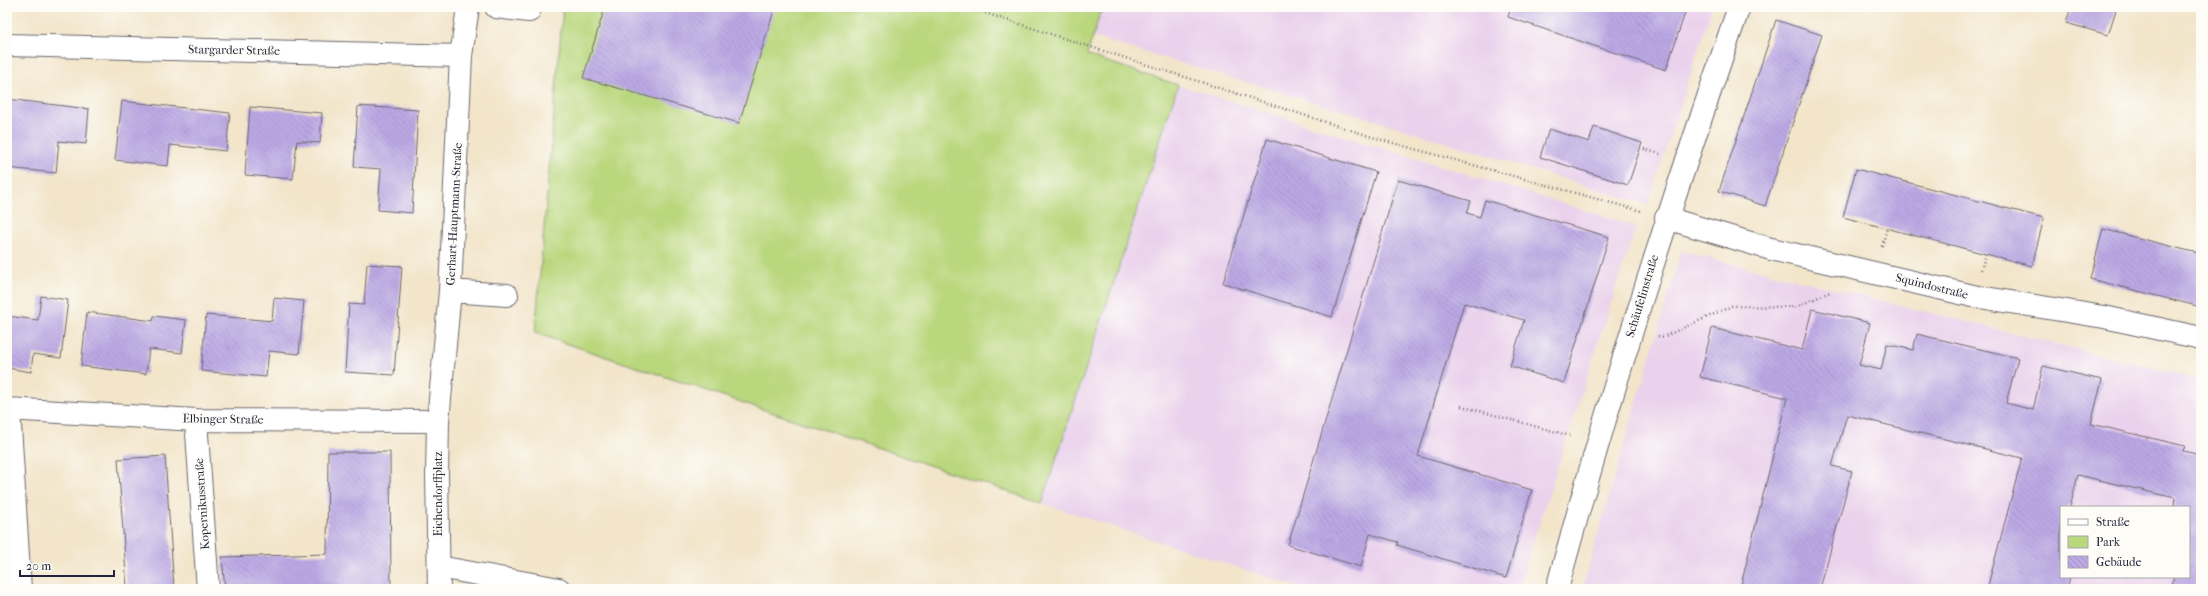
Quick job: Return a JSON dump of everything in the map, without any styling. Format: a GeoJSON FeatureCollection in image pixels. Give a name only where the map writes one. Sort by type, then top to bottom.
{"type":"FeatureCollection","features":[{"type":"Feature","properties":{"kind":"street","name":"Gerhart-Hauptmann-Straße"},"geometry":{"type":"LineString","coordinates":[[438,421],[450,290],[460,56],[468,7]]}},
{"type":"Feature","properties":{"kind":"street"},"geometry":{"type":"LineString","coordinates":[[496,7],[529,11]]}},
{"type":"Feature","properties":{"kind":"street","name":"Schäufelinstraße"},"geometry":{"type":"LineString","coordinates":[[1557,589],[1630,333],[1666,218],[1739,7]]}},
{"type":"Feature","properties":{"kind":"street","name":"Stargarder Straße"},"geometry":{"type":"LineString","coordinates":[[7,45],[460,56]]}},
{"type":"Feature","properties":{"kind":"street","name":"Squindostraße"},"geometry":{"type":"LineString","coordinates":[[1666,218],[1771,249],[1973,296],[2104,317],[2201,338]]}},
{"type":"Feature","properties":{"kind":"street"},"geometry":{"type":"LineString","coordinates":[[450,290],[506,295]]}},
{"type":"Feature","properties":{"kind":"street"},"geometry":{"type":"LineString","coordinates":[[8,409],[20,589]]}},
{"type":"Feature","properties":{"kind":"street","name":"Elbinger Straße"},"geometry":{"type":"LineString","coordinates":[[8,409],[196,420],[438,421]]}},
{"type":"Feature","properties":{"kind":"street","name":"Kopernikusstraße"},"geometry":{"type":"LineString","coordinates":[[196,420],[208,589]]}},
{"type":"Feature","properties":{"kind":"street","name":"Eichendorffplatz"},"geometry":{"type":"LineString","coordinates":[[438,421],[437,476],[439,589]]}},
{"type":"Feature","properties":{"kind":"street"},"geometry":{"type":"LineString","coordinates":[[439,567],[559,589]]}},
{"type":"Feature","properties":{"kind":"path"},"geometry":{"type":"LineString","coordinates":[[966,7],[1382,140],[1666,218]]}},
{"type":"Feature","properties":{"kind":"path"},"geometry":{"type":"LineString","coordinates":[[1630,333],[1664,337],[1732,306],[1796,307],[1832,291]]}},
{"type":"Feature","properties":{"kind":"path"},"geometry":{"type":"LineString","coordinates":[[1461,406],[1598,443]]}},
{"type":"Feature","properties":{"kind":"shaded area"},"geometry":{"type":"Polygon","coordinates":[[[1102,7],[1712,7],[1648,205],[1361,116],[1093,37],[1102,7]]]}},
{"type":"Feature","properties":{"kind":"shaded area"},"geometry":{"type":"Polygon","coordinates":[[[1178,85],[1636,226],[1518,589],[1303,589],[1042,503],[1178,85]]]}},
{"type":"Feature","properties":{"kind":"shaded area"},"geometry":{"type":"Polygon","coordinates":[[[1681,251],[2201,380],[2201,589],[1582,589],[1681,251]]]}},
{"type":"Feature","properties":{"kind":"green space"},"geometry":{"type":"Polygon","coordinates":[[[563,7],[1102,7],[1087,55],[1178,85],[1042,503],[535,333],[563,7]]]}},
{"type":"Feature","properties":{"kind":"building"},"geometry":{"type":"Polygon","coordinates":[[[605,7],[775,7],[739,123],[583,78],[605,7]]]}},
{"type":"Feature","properties":{"kind":"building"},"geometry":{"type":"Polygon","coordinates":[[[1511,7],[1687,7],[1666,70],[1508,17],[1511,7]]]}},
{"type":"Feature","properties":{"kind":"building"},"geometry":{"type":"Polygon","coordinates":[[[2071,7],[2117,7],[2108,35],[2066,23],[2071,7]]]}},
{"type":"Feature","properties":{"kind":"building"},"geometry":{"type":"Polygon","coordinates":[[[1776,20],[1822,35],[1765,206],[1719,191],[1776,20]]]}},
{"type":"Feature","properties":{"kind":"building"},"geometry":{"type":"Polygon","coordinates":[[[7,99],[89,109],[86,144],[59,141],[56,173],[7,168],[7,99]]]}},
{"type":"Feature","properties":{"kind":"building"},"geometry":{"type":"Polygon","coordinates":[[[122,101],[230,113],[226,151],[170,145],[168,166],[115,160],[122,101]]]}},
{"type":"Feature","properties":{"kind":"building"},"geometry":{"type":"Polygon","coordinates":[[[358,106],[418,110],[412,213],[378,210],[381,169],[354,167],[358,106]]]}},
{"type":"Feature","properties":{"kind":"building"},"geometry":{"type":"Polygon","coordinates":[[[250,107],[322,113],[320,143],[297,141],[293,179],[245,175],[250,107]]]}},
{"type":"Feature","properties":{"kind":"building"},"geometry":{"type":"Polygon","coordinates":[[[1594,127],[1642,143],[1628,185],[1540,157],[1549,129],[1589,142],[1594,127]]]}},
{"type":"Feature","properties":{"kind":"building"},"geometry":{"type":"Polygon","coordinates":[[[1267,139],[1376,172],[1332,317],[1223,283],[1267,139]]]}},
{"type":"Feature","properties":{"kind":"building"},"geometry":{"type":"Polygon","coordinates":[[[1856,169],[2044,218],[2032,266],[1843,217],[1856,169]]]}},
{"type":"Feature","properties":{"kind":"building"},"geometry":{"type":"Polygon","coordinates":[[[1398,180],[1471,201],[1467,213],[1480,217],[1485,200],[1609,237],[1564,383],[1510,366],[1524,320],[1464,303],[1418,456],[1532,490],[1506,578],[1397,545],[1398,542],[1370,534],[1361,567],[1288,545],[1398,180]]]}},
{"type":"Feature","properties":{"kind":"building"},"geometry":{"type":"Polygon","coordinates":[[[2103,229],[2201,254],[2201,307],[2090,279],[2103,229]]]}},
{"type":"Feature","properties":{"kind":"building"},"geometry":{"type":"Polygon","coordinates":[[[367,264],[402,266],[394,375],[345,372],[349,304],[364,305],[367,264]]]}},
{"type":"Feature","properties":{"kind":"building"},"geometry":{"type":"Polygon","coordinates":[[[41,296],[68,300],[61,358],[33,354],[31,372],[7,368],[7,316],[38,320],[41,296]]]}},
{"type":"Feature","properties":{"kind":"building"},"geometry":{"type":"Polygon","coordinates":[[[274,298],[304,301],[299,354],[269,351],[266,377],[201,371],[206,315],[272,321],[274,298]]]}},
{"type":"Feature","properties":{"kind":"building"},"geometry":{"type":"Polygon","coordinates":[[[1812,309],[1870,323],[1859,365],[1881,370],[1887,344],[1913,350],[1917,334],[2018,358],[2006,403],[2033,410],[2043,366],[2102,380],[2091,424],[2185,446],[2183,451],[2201,455],[2201,589],[2171,589],[2174,578],[2190,578],[2190,506],[2174,506],[2175,498],[2078,475],[2070,506],[2060,506],[2060,578],[2070,578],[2067,589],[1987,589],[2022,458],[1847,415],[1832,466],[1852,471],[1820,589],[1740,589],[1787,398],[1700,377],[1712,328],[1802,350],[1812,309]]]}},
{"type":"Feature","properties":{"kind":"building"},"geometry":{"type":"Polygon","coordinates":[[[87,312],[153,321],[154,316],[186,320],[182,353],[149,349],[146,374],[81,366],[87,312]]]}},
{"type":"Feature","properties":{"kind":"building"},"geometry":{"type":"Polygon","coordinates":[[[328,452],[390,452],[391,589],[225,589],[222,557],[327,554],[328,452]]]}},
{"type":"Feature","properties":{"kind":"building"},"geometry":{"type":"Polygon","coordinates":[[[165,456],[174,589],[127,589],[118,459],[165,456]]]}}]}
